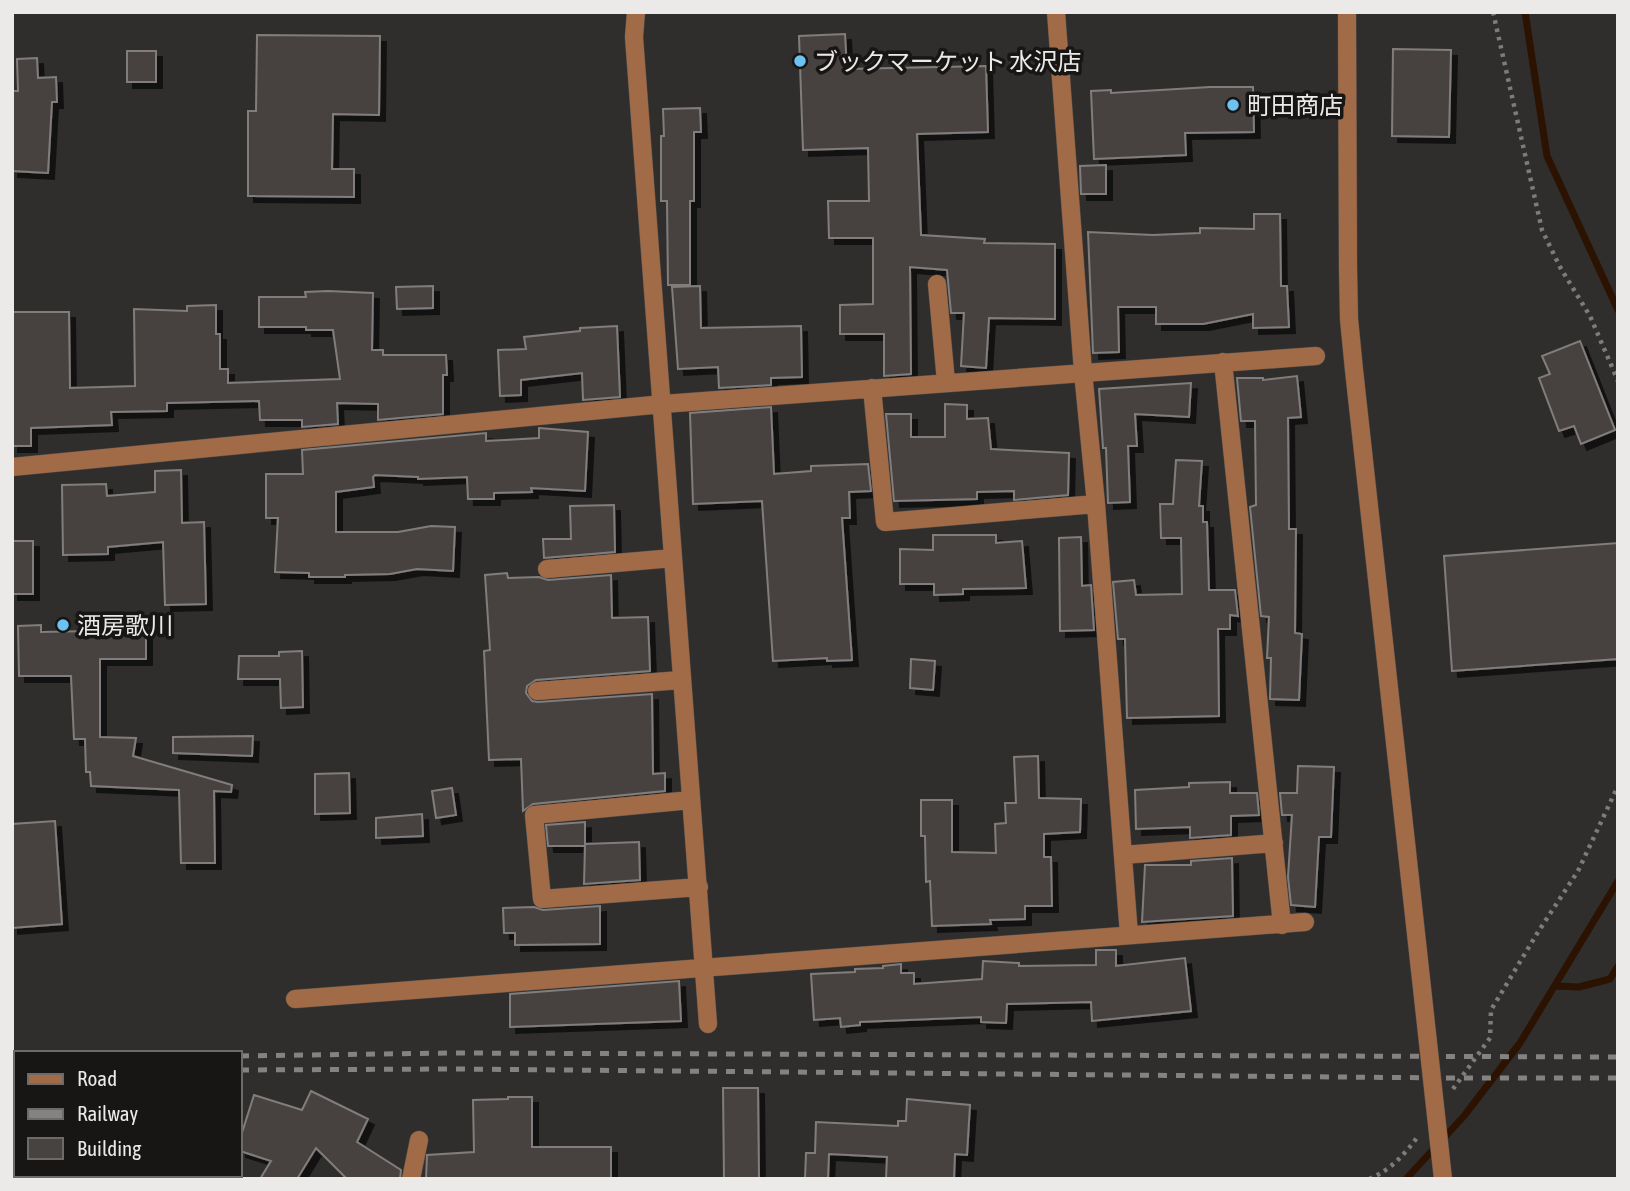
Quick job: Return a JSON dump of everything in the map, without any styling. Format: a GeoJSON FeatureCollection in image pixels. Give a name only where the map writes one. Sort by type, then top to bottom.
{"type":"FeatureCollection","features":[{"type":"Feature","properties":{"kind":"street"},"geometry":{"type":"LineString","coordinates":[[636,12],[634,37],[708,1024]]}},
{"type":"Feature","properties":{"kind":"street"},"geometry":{"type":"LineString","coordinates":[[1056,12],[1129,935]]}},
{"type":"Feature","properties":{"kind":"street"},"geometry":{"type":"LineString","coordinates":[[1347,12],[1349,319],[1443,1179]]}},
{"type":"Feature","properties":{"kind":"street"},"geometry":{"type":"LineString","coordinates":[[937,284],[946,382]]}},
{"type":"Feature","properties":{"kind":"street"},"geometry":{"type":"LineString","coordinates":[[12,467],[663,404],[1316,356]]}},
{"type":"Feature","properties":{"kind":"street"},"geometry":{"type":"LineString","coordinates":[[1223,362],[1282,925]]}},
{"type":"Feature","properties":{"kind":"street"},"geometry":{"type":"LineString","coordinates":[[872,388],[885,522],[1096,504]]}},
{"type":"Feature","properties":{"kind":"street"},"geometry":{"type":"LineString","coordinates":[[547,569],[673,558]]}},
{"type":"Feature","properties":{"kind":"street"},"geometry":{"type":"LineString","coordinates":[[537,691],[681,680]]}},
{"type":"Feature","properties":{"kind":"street"},"geometry":{"type":"LineString","coordinates":[[691,800],[534,815],[542,899],[699,887]]}},
{"type":"Feature","properties":{"kind":"street"},"geometry":{"type":"LineString","coordinates":[[1123,855],[1274,844]]}},
{"type":"Feature","properties":{"kind":"street"},"geometry":{"type":"LineString","coordinates":[[295,999],[1305,922]]}},
{"type":"Feature","properties":{"kind":"street"},"geometry":{"type":"LineString","coordinates":[[411,1179],[419,1140]]}},
{"type":"Feature","properties":{"kind":"path"},"geometry":{"type":"LineString","coordinates":[[1493,12],[1542,230],[1560,267],[1590,316],[1618,381]]}},
{"type":"Feature","properties":{"kind":"path"},"geometry":{"type":"LineString","coordinates":[[1451,1092],[1490,1038],[1491,1010],[1578,871],[1618,786]]}},
{"type":"Feature","properties":{"kind":"path"},"geometry":{"type":"LineString","coordinates":[[1368,1179],[1403,1157],[1427,1124]]}},
{"type":"Feature","properties":{"kind":"building"},"geometry":{"type":"Polygon","coordinates":[[[845,34],[847,69],[986,66],[988,132],[917,134],[921,235],[985,239],[984,243],[1055,244],[1055,319],[989,318],[986,368],[961,366],[964,313],[951,313],[947,270],[910,267],[911,374],[884,376],[884,334],[840,334],[840,305],[873,304],[873,238],[829,238],[828,201],[869,201],[868,148],[803,150],[799,36],[845,34]]]}},
{"type":"Feature","properties":{"kind":"building"},"geometry":{"type":"Polygon","coordinates":[[[257,35],[380,36],[379,115],[333,114],[332,169],[354,169],[354,197],[248,196],[248,111],[256,111],[257,35]]]}},
{"type":"Feature","properties":{"kind":"building"},"geometry":{"type":"Polygon","coordinates":[[[1393,49],[1451,50],[1449,137],[1392,136],[1393,49]]]}},
{"type":"Feature","properties":{"kind":"building"},"geometry":{"type":"Polygon","coordinates":[[[127,51],[156,51],[156,82],[127,82],[127,51]]]}},
{"type":"Feature","properties":{"kind":"building"},"geometry":{"type":"Polygon","coordinates":[[[37,58],[38,78],[56,77],[57,102],[52,102],[48,173],[12,171],[12,91],[18,91],[17,59],[37,58]]]}},
{"type":"Feature","properties":{"kind":"building"},"geometry":{"type":"Polygon","coordinates":[[[1253,87],[1254,132],[1185,133],[1186,155],[1094,159],[1091,91],[1111,90],[1111,93],[1253,87]]]}},
{"type":"Feature","properties":{"kind":"building"},"geometry":{"type":"Polygon","coordinates":[[[700,108],[701,132],[694,132],[694,201],[690,201],[690,285],[668,285],[667,201],[661,201],[663,109],[700,108]]]}},
{"type":"Feature","properties":{"kind":"building"},"geometry":{"type":"Polygon","coordinates":[[[1106,165],[1106,194],[1081,194],[1080,166],[1106,165]]]}},
{"type":"Feature","properties":{"kind":"building"},"geometry":{"type":"Polygon","coordinates":[[[1254,214],[1280,214],[1281,286],[1287,286],[1289,327],[1253,328],[1253,314],[1203,324],[1156,324],[1156,307],[1118,307],[1119,352],[1093,353],[1088,232],[1153,235],[1200,233],[1200,228],[1254,229],[1254,214]]]}},
{"type":"Feature","properties":{"kind":"building"},"geometry":{"type":"Polygon","coordinates":[[[433,286],[433,308],[397,309],[396,287],[433,286]]]}},
{"type":"Feature","properties":{"kind":"building"},"geometry":{"type":"Polygon","coordinates":[[[700,286],[701,328],[801,326],[802,377],[771,378],[771,385],[719,388],[718,367],[678,369],[672,287],[700,286]]]}},
{"type":"Feature","properties":{"kind":"building"},"geometry":{"type":"Polygon","coordinates":[[[305,292],[373,293],[372,350],[383,350],[383,355],[446,355],[443,414],[378,420],[378,404],[337,403],[338,424],[302,427],[302,420],[260,420],[259,401],[167,403],[167,411],[111,412],[112,425],[31,428],[31,446],[12,446],[12,312],[69,312],[70,388],[135,386],[134,309],[187,311],[187,306],[216,305],[216,334],[220,334],[220,369],[228,369],[228,383],[340,379],[333,330],[259,327],[259,297],[306,297],[305,292]]]}},
{"type":"Feature","properties":{"kind":"building"},"geometry":{"type":"Polygon","coordinates":[[[617,326],[620,397],[583,400],[582,373],[521,380],[521,395],[500,396],[498,350],[526,349],[524,337],[580,331],[580,328],[617,326]]]}},
{"type":"Feature","properties":{"kind":"building"},"geometry":{"type":"Polygon","coordinates":[[[1580,341],[1615,430],[1581,444],[1574,426],[1559,431],[1539,378],[1550,374],[1542,356],[1580,341]]]}},
{"type":"Feature","properties":{"kind":"building"},"geometry":{"type":"Polygon","coordinates":[[[1297,376],[1301,417],[1288,418],[1289,529],[1296,529],[1295,633],[1302,634],[1299,700],[1270,699],[1271,658],[1267,658],[1269,617],[1261,616],[1250,507],[1256,505],[1255,421],[1241,421],[1237,378],[1263,380],[1297,376]]]}},
{"type":"Feature","properties":{"kind":"building"},"geometry":{"type":"Polygon","coordinates":[[[1191,383],[1189,417],[1135,414],[1137,446],[1128,446],[1130,502],[1108,503],[1106,448],[1103,448],[1099,389],[1191,383]]]}},
{"type":"Feature","properties":{"kind":"building"},"geometry":{"type":"Polygon","coordinates":[[[945,404],[967,405],[967,419],[988,418],[991,449],[1069,453],[1068,495],[1014,500],[1014,491],[977,492],[977,499],[894,501],[886,414],[911,414],[911,437],[945,437],[945,404]]]}},
{"type":"Feature","properties":{"kind":"building"},"geometry":{"type":"Polygon","coordinates":[[[771,407],[774,474],[811,471],[811,466],[868,464],[871,491],[849,492],[850,518],[842,518],[852,660],[827,661],[827,658],[773,661],[762,501],[693,504],[690,413],[771,407]]]}},
{"type":"Feature","properties":{"kind":"building"},"geometry":{"type":"Polygon","coordinates":[[[539,428],[588,432],[585,491],[531,488],[532,492],[494,493],[494,499],[468,499],[467,477],[418,479],[375,475],[374,487],[336,492],[336,532],[398,532],[431,526],[455,527],[453,571],[417,569],[345,577],[309,577],[309,573],[275,572],[278,518],[266,518],[266,474],[303,474],[302,450],[486,433],[486,441],[539,438],[539,428]]]}},
{"type":"Feature","properties":{"kind":"building"},"geometry":{"type":"Polygon","coordinates":[[[1176,460],[1202,461],[1199,506],[1203,506],[1203,522],[1207,522],[1209,590],[1235,590],[1238,616],[1230,615],[1230,629],[1218,629],[1219,716],[1127,718],[1125,639],[1118,639],[1113,582],[1134,580],[1136,595],[1182,594],[1181,538],[1161,538],[1160,504],[1173,504],[1176,460]]]}},
{"type":"Feature","properties":{"kind":"building"},"geometry":{"type":"Polygon","coordinates":[[[181,470],[182,523],[204,522],[206,604],[165,605],[163,542],[108,547],[108,554],[63,555],[62,485],[106,484],[107,496],[155,492],[155,471],[181,470]]]}},
{"type":"Feature","properties":{"kind":"building"},"geometry":{"type":"Polygon","coordinates":[[[614,505],[615,552],[544,558],[543,539],[571,539],[570,506],[614,505]]]}},
{"type":"Feature","properties":{"kind":"building"},"geometry":{"type":"Polygon","coordinates":[[[933,535],[996,535],[996,543],[1022,541],[1026,588],[963,589],[963,594],[934,595],[934,584],[900,584],[900,549],[933,550],[933,535]]]}},
{"type":"Feature","properties":{"kind":"building"},"geometry":{"type":"Polygon","coordinates":[[[1081,537],[1082,586],[1091,585],[1094,630],[1060,631],[1059,538],[1081,537]]]}},
{"type":"Feature","properties":{"kind":"building"},"geometry":{"type":"Polygon","coordinates":[[[12,541],[33,541],[33,594],[12,594],[12,541]]]}},
{"type":"Feature","properties":{"kind":"building"},"geometry":{"type":"Polygon","coordinates":[[[1618,543],[1618,659],[1452,671],[1444,556],[1618,543]]]}},
{"type":"Feature","properties":{"kind":"building"},"geometry":{"type":"Polygon","coordinates":[[[507,573],[508,578],[539,577],[548,580],[611,575],[612,618],[648,617],[650,671],[536,680],[527,686],[526,693],[532,701],[538,702],[652,694],[653,774],[665,773],[665,791],[533,804],[523,811],[521,759],[489,760],[484,651],[490,650],[485,575],[507,573]]]}},
{"type":"Feature","properties":{"kind":"building"},"geometry":{"type":"Polygon","coordinates":[[[41,625],[41,632],[146,630],[146,659],[100,659],[100,737],[136,738],[133,756],[232,785],[231,792],[214,791],[215,863],[181,863],[179,790],[91,786],[90,772],[86,772],[85,739],[74,739],[71,676],[19,676],[18,626],[41,625]]]}},
{"type":"Feature","properties":{"kind":"building"},"geometry":{"type":"Polygon","coordinates":[[[302,651],[303,707],[281,708],[280,679],[238,679],[239,656],[279,656],[279,652],[302,651]]]}},
{"type":"Feature","properties":{"kind":"building"},"geometry":{"type":"Polygon","coordinates":[[[911,659],[935,661],[933,690],[910,688],[911,659]]]}},
{"type":"Feature","properties":{"kind":"building"},"geometry":{"type":"Polygon","coordinates":[[[253,736],[252,756],[173,753],[173,737],[253,736]]]}},
{"type":"Feature","properties":{"kind":"building"},"geometry":{"type":"Polygon","coordinates":[[[1038,756],[1039,798],[1081,799],[1080,832],[1044,834],[1044,857],[1051,857],[1052,906],[1025,906],[1025,919],[990,920],[991,924],[932,926],[930,881],[926,882],[925,836],[921,836],[921,800],[952,800],[952,852],[996,853],[995,824],[1006,823],[1005,803],[1016,803],[1014,757],[1038,756]]]}},
{"type":"Feature","properties":{"kind":"building"},"geometry":{"type":"Polygon","coordinates":[[[1298,766],[1334,767],[1331,837],[1319,837],[1315,907],[1291,905],[1288,877],[1292,815],[1282,815],[1280,793],[1297,793],[1298,766]]]}},
{"type":"Feature","properties":{"kind":"building"},"geometry":{"type":"Polygon","coordinates":[[[349,773],[350,813],[315,814],[315,774],[349,773]]]}},
{"type":"Feature","properties":{"kind":"building"},"geometry":{"type":"Polygon","coordinates":[[[1230,782],[1230,793],[1257,793],[1259,815],[1231,816],[1231,835],[1190,838],[1190,827],[1136,829],[1135,790],[1189,787],[1189,783],[1230,782]]]}},
{"type":"Feature","properties":{"kind":"building"},"geometry":{"type":"Polygon","coordinates":[[[452,788],[456,815],[436,818],[432,791],[452,788]]]}},
{"type":"Feature","properties":{"kind":"building"},"geometry":{"type":"Polygon","coordinates":[[[422,814],[423,836],[376,838],[376,818],[422,814]]]}},
{"type":"Feature","properties":{"kind":"building"},"geometry":{"type":"Polygon","coordinates":[[[55,821],[62,924],[12,928],[12,824],[55,821]]]}},
{"type":"Feature","properties":{"kind":"building"},"geometry":{"type":"Polygon","coordinates":[[[585,822],[585,844],[639,842],[640,880],[584,884],[585,846],[548,846],[546,825],[585,822]]]}},
{"type":"Feature","properties":{"kind":"building"},"geometry":{"type":"Polygon","coordinates":[[[1232,858],[1233,916],[1142,922],[1145,865],[1191,865],[1191,861],[1232,858]]]}},
{"type":"Feature","properties":{"kind":"building"},"geometry":{"type":"Polygon","coordinates":[[[600,906],[600,944],[515,945],[515,933],[504,933],[503,908],[534,907],[543,910],[600,906]]]}},
{"type":"Feature","properties":{"kind":"building"},"geometry":{"type":"Polygon","coordinates":[[[1096,950],[1116,950],[1116,966],[1185,958],[1191,1011],[1092,1021],[1091,1002],[1007,1004],[1006,1023],[981,1022],[981,1017],[860,1022],[860,1025],[841,1027],[840,1018],[814,1020],[811,974],[855,972],[855,969],[901,964],[901,973],[914,973],[914,984],[982,979],[983,961],[1019,963],[1019,966],[1096,965],[1096,950]]]}},
{"type":"Feature","properties":{"kind":"building"},"geometry":{"type":"Polygon","coordinates":[[[679,981],[681,1021],[510,1027],[510,994],[679,981]]]}},
{"type":"Feature","properties":{"kind":"building"},"geometry":{"type":"Polygon","coordinates":[[[723,1088],[758,1088],[759,1179],[724,1179],[723,1088]]]}},
{"type":"Feature","properties":{"kind":"building"},"geometry":{"type":"Polygon","coordinates":[[[311,1091],[368,1119],[357,1142],[401,1170],[400,1179],[347,1179],[316,1148],[297,1179],[260,1179],[271,1161],[242,1152],[242,1133],[254,1095],[302,1110],[311,1091]]]}},
{"type":"Feature","properties":{"kind":"building"},"geometry":{"type":"Polygon","coordinates":[[[532,1097],[532,1147],[611,1147],[611,1179],[426,1179],[427,1155],[474,1152],[473,1100],[532,1097]]]}},
{"type":"Feature","properties":{"kind":"building"},"geometry":{"type":"Polygon","coordinates":[[[907,1099],[970,1105],[967,1155],[955,1154],[954,1179],[886,1179],[887,1157],[829,1154],[828,1179],[805,1179],[806,1153],[815,1153],[816,1122],[898,1126],[898,1121],[906,1121],[907,1099]]]}},
{"type":"Feature","properties":{"kind":"waterway"},"geometry":{"type":"LineString","coordinates":[[1525,12],[1547,156],[1618,310]]}},
{"type":"Feature","properties":{"kind":"waterway"},"geometry":{"type":"LineString","coordinates":[[1406,1179],[1464,1116],[1520,1043],[1618,881]]}},
{"type":"Feature","properties":{"kind":"waterway"},"geometry":{"type":"LineString","coordinates":[[1555,986],[1579,987],[1610,979],[1618,966]]}},
{"type":"Feature","properties":{"kind":"railway"},"geometry":{"type":"LineString","coordinates":[[242,1056],[452,1053],[1618,1057]]}},
{"type":"Feature","properties":{"kind":"railway"},"geometry":{"type":"LineString","coordinates":[[242,1070],[454,1069],[1618,1078]]}},
{"type":"Feature","properties":{"kind":"place","name":"ブックマーケット 水沢店"},"geometry":{"type":"Point","coordinates":[800,61]}},
{"type":"Feature","properties":{"kind":"place","name":"町田商店"},"geometry":{"type":"Point","coordinates":[1233,105]}},
{"type":"Feature","properties":{"kind":"place","name":"酒房歌川"},"geometry":{"type":"Point","coordinates":[63,625]}}]}
